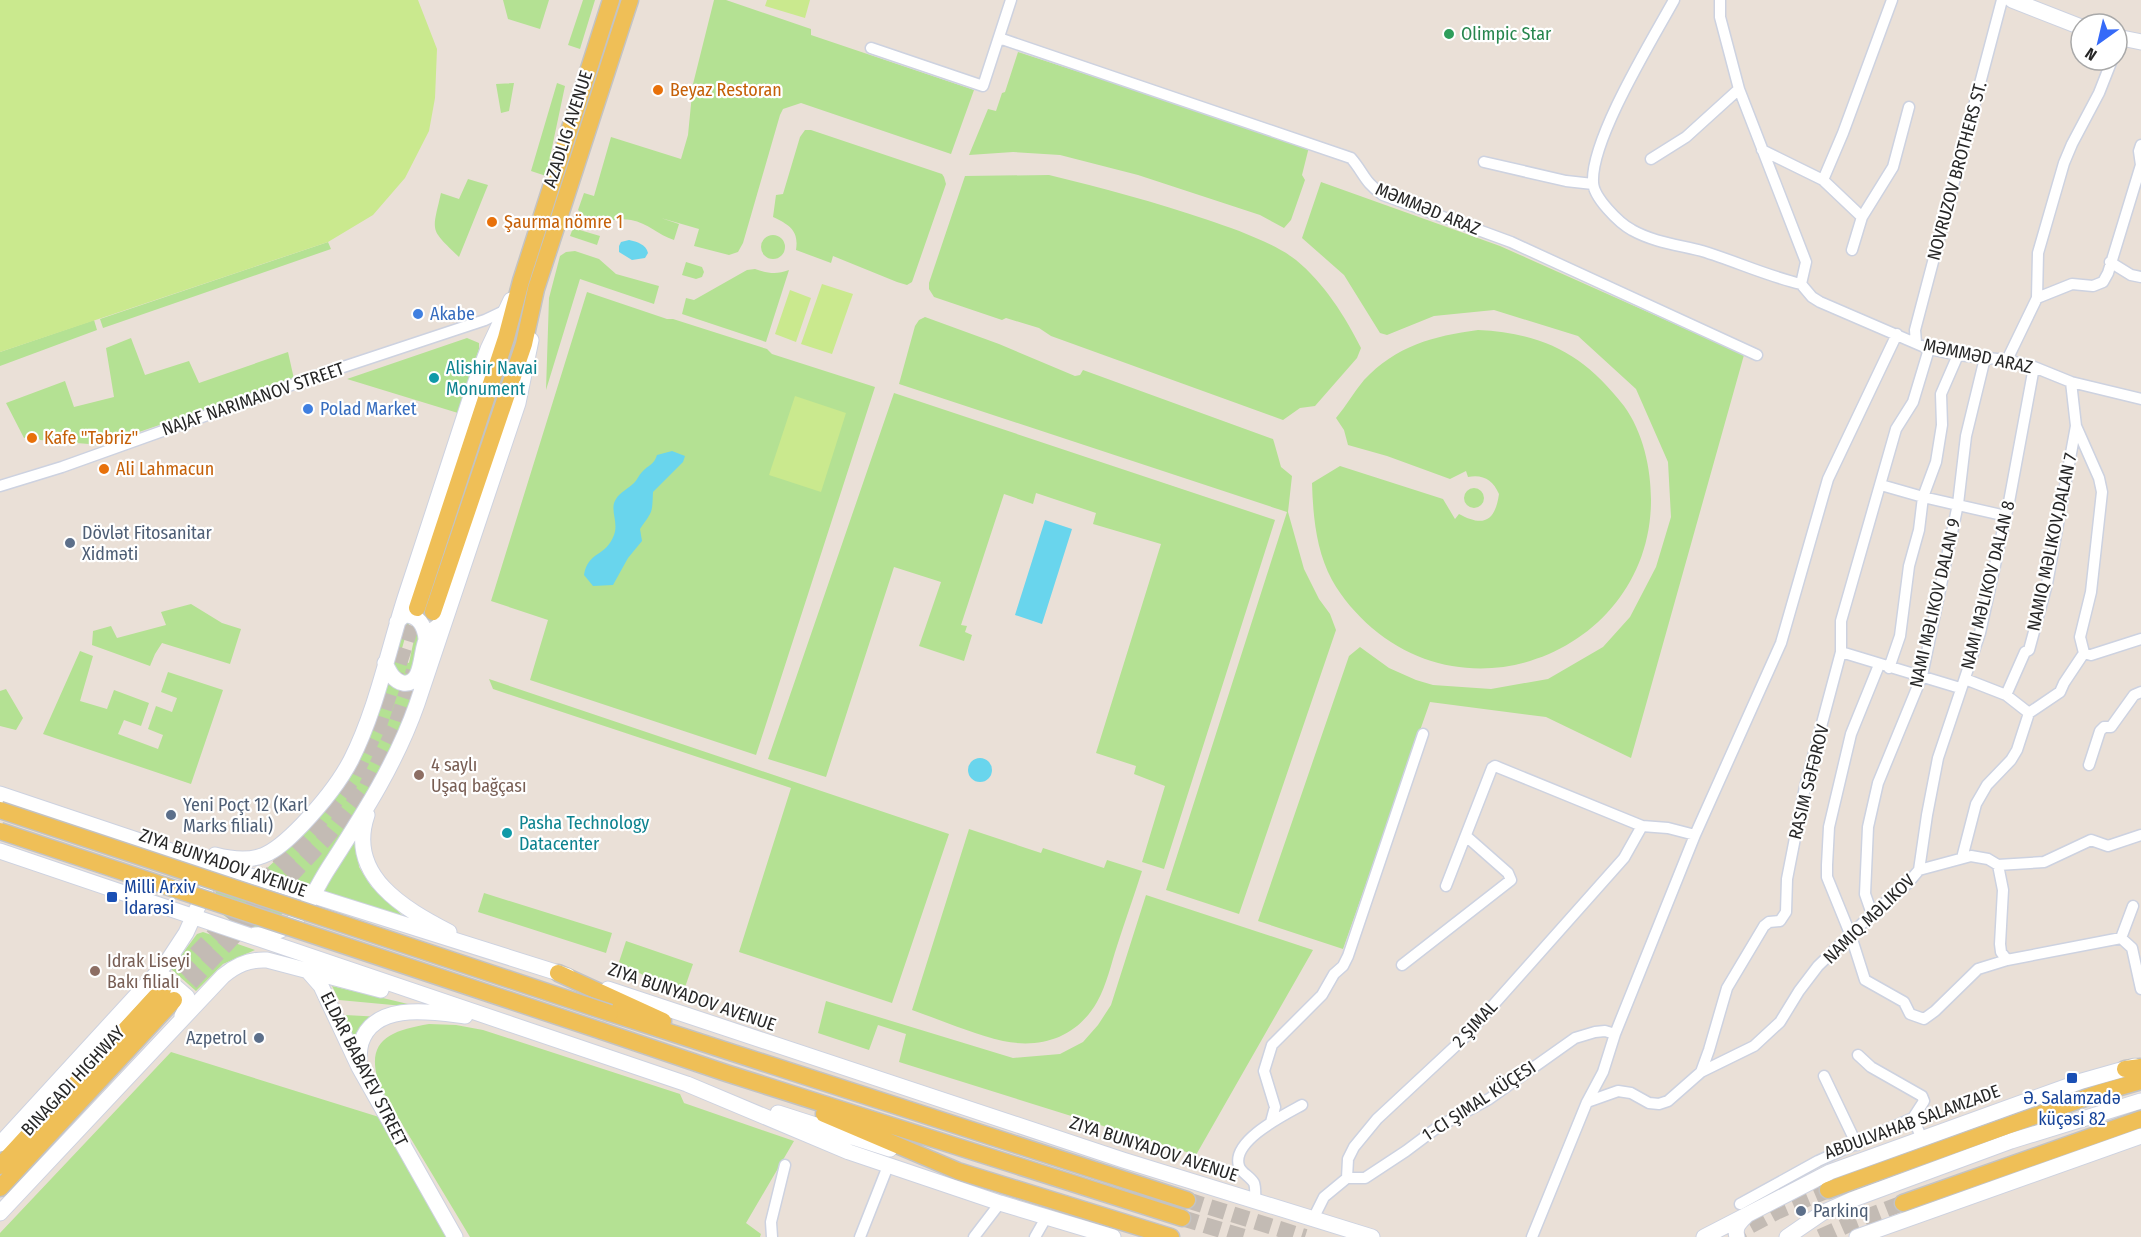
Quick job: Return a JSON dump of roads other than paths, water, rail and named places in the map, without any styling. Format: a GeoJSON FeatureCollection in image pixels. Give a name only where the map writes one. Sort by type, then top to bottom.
{"type":"FeatureCollection","features":[{"type":"Feature","properties":{"kind":"main road","name":"AZADLIG AVENUE"},"geometry":{"type":"LineString","coordinates":[[431,614],[521,281],[611,0]]}},
{"type":"Feature","properties":{"kind":"main road","name":"AZADLIG AVENUE"},"geometry":{"type":"LineString","coordinates":[[431,614],[524,344],[536,289],[630,0]]}},
{"type":"Feature","properties":{"kind":"main road"},"geometry":{"type":"LineString","coordinates":[[2012,0],[2069,22]]}},
{"type":"Feature","properties":{"kind":"main road"},"geometry":{"type":"LineString","coordinates":[[152,845],[184,847],[232,859],[246,860],[262,856],[278,848],[311,816],[351,761],[362,737],[475,384],[491,325],[506,310],[521,281]]}},
{"type":"Feature","properties":{"kind":"main road"},"geometry":{"type":"LineString","coordinates":[[426,639],[434,629],[431,614]]}},
{"type":"Feature","properties":{"kind":"main road"},"geometry":{"type":"LineString","coordinates":[[203,895],[210,915],[241,933],[265,935],[281,930],[296,918],[376,792],[399,749],[417,704],[431,614]]}},
{"type":"Feature","properties":{"kind":"main road"},"geometry":{"type":"LineString","coordinates":[[397,622],[404,615],[414,616],[424,628],[426,639],[418,673],[417,704]]}},
{"type":"Feature","properties":{"kind":"main road"},"geometry":{"type":"LineString","coordinates":[[385,663],[393,676],[401,682],[411,682],[418,673]]}},
{"type":"Feature","properties":{"kind":"main road"},"geometry":{"type":"LineString","coordinates":[[376,792],[363,830],[363,847],[370,871],[380,884],[405,907],[484,951]]}},
{"type":"Feature","properties":{"kind":"main road","name":"ZIYA BUNYADOV AVENUE"},"geometry":{"type":"LineString","coordinates":[[0,794],[152,845],[558,973],[1112,1157],[1372,1237]]}},
{"type":"Feature","properties":{"kind":"main road","name":"ZIYA BUNYADOV AVENUE"},"geometry":{"type":"LineString","coordinates":[[0,810],[734,1054],[1187,1200]]}},
{"type":"Feature","properties":{"kind":"main road"},"geometry":{"type":"LineString","coordinates":[[0,831],[726,1073],[1182,1218]]}},
{"type":"Feature","properties":{"kind":"main road"},"geometry":{"type":"LineString","coordinates":[[127,895],[160,899],[171,896],[181,883],[181,867],[168,854],[152,845]]}},
{"type":"Feature","properties":{"kind":"main road"},"geometry":{"type":"LineString","coordinates":[[0,851],[687,1084],[1171,1237]]}},
{"type":"Feature","properties":{"kind":"main road"},"geometry":{"type":"LineString","coordinates":[[0,1144],[175,952],[194,918],[210,880],[221,875],[237,874],[255,877]]}},
{"type":"Feature","properties":{"kind":"main road"},"geometry":{"type":"LineString","coordinates":[[277,884],[293,895],[297,903],[295,911],[281,930]]}},
{"type":"Feature","properties":{"kind":"main road","name":"ELDAR BABAYEV STREET"},"geometry":{"type":"LineString","coordinates":[[241,933],[280,953],[308,971],[324,992],[359,1066],[454,1237]]}},
{"type":"Feature","properties":{"kind":"main road"},"geometry":{"type":"LineString","coordinates":[[0,1213],[223,976],[242,963],[267,960],[502,1022]]}},
{"type":"Feature","properties":{"kind":"main road"},"geometry":{"type":"LineString","coordinates":[[558,973],[734,1054]]}},
{"type":"Feature","properties":{"kind":"main road"},"geometry":{"type":"LineString","coordinates":[[142,990],[157,978],[164,977],[187,997],[189,1003],[177,1024]]}},
{"type":"Feature","properties":{"kind":"main road","name":"BINAGADI HIGHWAY"},"geometry":{"type":"LineString","coordinates":[[0,1166],[168,995],[0,1188]]}},
{"type":"Feature","properties":{"kind":"main road"},"geometry":{"type":"LineString","coordinates":[[359,1066],[360,1044],[364,1036],[380,1021],[402,1011],[442,1013],[502,1022]]}},
{"type":"Feature","properties":{"kind":"main road","name":"ABDULVAHAB SALAMZADE"},"geometry":{"type":"LineString","coordinates":[[1704,1237],[1744,1209],[1830,1172],[2082,1081],[2136,1067]]}},
{"type":"Feature","properties":{"kind":"main road"},"geometry":{"type":"LineString","coordinates":[[726,1073],[958,1171]]}},
{"type":"Feature","properties":{"kind":"main road","name":"ABDULVAHAB SALAMZADE"},"geometry":{"type":"LineString","coordinates":[[1828,1190],[2099,1093],[2141,1081]]}},
{"type":"Feature","properties":{"kind":"main road"},"geometry":{"type":"LineString","coordinates":[[687,1084],[849,1152],[1000,1203],[1113,1237]]}},
{"type":"Feature","properties":{"kind":"main road"},"geometry":{"type":"LineString","coordinates":[[2012,1141],[2060,1118],[2141,1090]]}},
{"type":"Feature","properties":{"kind":"main road"},"geometry":{"type":"LineString","coordinates":[[1787,1237],[1809,1221],[1835,1207],[1946,1164],[2141,1101]]}},
{"type":"Feature","properties":{"kind":"main road"},"geometry":{"type":"LineString","coordinates":[[1903,1203],[2141,1119]]}},
{"type":"Feature","properties":{"kind":"main road"},"geometry":{"type":"LineString","coordinates":[[1857,1237],[2141,1136]]}},
{"type":"Feature","properties":{"kind":"main road"},"geometry":{"type":"LineString","coordinates":[[1737,1237],[1735,1232],[1744,1209]]}},
{"type":"Feature","properties":{"kind":"street"},"geometry":{"type":"LineString","coordinates":[[871,48],[984,86],[1011,0]]}},
{"type":"Feature","properties":{"kind":"street"},"geometry":{"type":"LineString","coordinates":[[1484,162],[1566,181],[1593,184],[1596,160],[1610,120],[1674,0]]}},
{"type":"Feature","properties":{"kind":"street"},"geometry":{"type":"LineString","coordinates":[[1720,0],[1720,17],[1739,89],[1806,262],[1801,284]]}},
{"type":"Feature","properties":{"kind":"street"},"geometry":{"type":"LineString","coordinates":[[1823,180],[1843,133],[1892,0]]}},
{"type":"Feature","properties":{"kind":"street","name":"NOVRUZOV BROTHERS ST."},"geometry":{"type":"LineString","coordinates":[[1916,343],[1915,330],[2002,0]]}},
{"type":"Feature","properties":{"kind":"street","name":"MƏMMƏD ARAZ"},"geometry":{"type":"LineString","coordinates":[[999,38],[1351,158],[1359,167],[1368,185],[1383,195],[1511,242],[1757,355]]}},
{"type":"Feature","properties":{"kind":"street"},"geometry":{"type":"LineString","coordinates":[[2007,360],[2037,298],[2038,253],[2064,163],[2107,72]]}},
{"type":"Feature","properties":{"kind":"street"},"geometry":{"type":"LineString","coordinates":[[1651,159],[1686,137],[1739,89]]}},
{"type":"Feature","properties":{"kind":"street"},"geometry":{"type":"LineString","coordinates":[[1852,250],[1862,218],[1893,166],[1909,107]]}},
{"type":"Feature","properties":{"kind":"street"},"geometry":{"type":"LineString","coordinates":[[2037,298],[2072,284],[2098,285],[2103,282],[2141,165],[2139,151],[2141,145]]}},
{"type":"Feature","properties":{"kind":"street"},"geometry":{"type":"LineString","coordinates":[[1762,150],[1823,180],[1862,218]]}},
{"type":"Feature","properties":{"kind":"street","name":"MƏMMƏD ARAZ"},"geometry":{"type":"LineString","coordinates":[[1593,184],[1615,218],[1637,232],[1801,284],[1812,297],[1820,302],[1929,349],[1958,355],[2007,360],[2034,367],[2071,382],[2141,399]]}},
{"type":"Feature","properties":{"kind":"street"},"geometry":{"type":"LineString","coordinates":[[2110,262],[2131,275],[2141,277]]}},
{"type":"Feature","properties":{"kind":"street","name":"NAJAF NARIMANOV STREET"},"geometry":{"type":"LineString","coordinates":[[0,486],[62,467],[314,377],[491,325]]}},
{"type":"Feature","properties":{"kind":"street"},"geometry":{"type":"LineString","coordinates":[[1532,1237],[1587,1102],[1603,1072],[1615,1034],[1695,835],[1781,643],[1828,479],[1898,334]]}},
{"type":"Feature","properties":{"kind":"street","name":"RASIM SƏFƏROV"},"geometry":{"type":"LineString","coordinates":[[1587,1102],[1618,1091],[1631,1093],[1649,1103],[1659,1104],[1668,1101],[1701,1072],[1727,988],[1764,926],[1769,922],[1780,921],[1786,912],[1787,879],[1805,787],[1841,652],[1841,621],[1896,429],[1913,402],[1929,349]]}},
{"type":"Feature","properties":{"kind":"street"},"geometry":{"type":"LineString","coordinates":[[1958,355],[1941,394],[1942,425],[1938,453],[1923,497],[1900,636],[1851,734],[1829,827],[1827,878],[1851,936],[1865,980],[1904,1002],[1910,1014],[1922,1019],[1935,1011],[1978,969],[2007,960],[2121,938]]}},
{"type":"Feature","properties":{"kind":"street","name":"NAMI MƏLIKOV DALAN 9"},"geometry":{"type":"LineString","coordinates":[[1872,914],[1864,894],[1868,826],[1878,783],[1922,676],[1958,504],[1966,436],[1985,358]]}},
{"type":"Feature","properties":{"kind":"street","name":"NAMI MƏLIKOV DALAN 8"},"geometry":{"type":"LineString","coordinates":[[1919,870],[1938,758],[1980,633],[2006,516],[2034,367]]}},
{"type":"Feature","properties":{"kind":"street","name":"NAMIQ MƏLIKOV,DALAN 7"},"geometry":{"type":"LineString","coordinates":[[2006,695],[2025,652],[2028,650],[2047,584],[2076,426],[2071,382]]}},
{"type":"Feature","properties":{"kind":"street"},"geometry":{"type":"LineString","coordinates":[[1962,858],[1976,804],[1987,785],[2011,760],[2017,750],[2029,712],[2060,692],[2064,682],[2084,653],[2080,637],[2091,592],[2102,492],[2099,478],[2076,426]]}},
{"type":"Feature","properties":{"kind":"street"},"geometry":{"type":"LineString","coordinates":[[1881,485],[2006,516]]}},
{"type":"Feature","properties":{"kind":"street"},"geometry":{"type":"LineString","coordinates":[[2084,653],[2091,655],[2141,639]]}},
{"type":"Feature","properties":{"kind":"street"},"geometry":{"type":"LineString","coordinates":[[1841,652],[1922,676],[2006,695],[2029,712]]}},
{"type":"Feature","properties":{"kind":"street"},"geometry":{"type":"LineString","coordinates":[[2089,765],[2100,731],[2104,727],[2111,727],[2134,695],[2141,692]]}},
{"type":"Feature","properties":{"kind":"street"},"geometry":{"type":"LineString","coordinates":[[1271,1122],[1275,1107],[1264,1071],[1272,1046],[1322,994],[1348,956],[1423,734]]}},
{"type":"Feature","properties":{"kind":"street"},"geometry":{"type":"LineString","coordinates":[[1446,886],[1492,768],[1495,766],[1642,826],[1668,828],[1695,835]]}},
{"type":"Feature","properties":{"kind":"street","name":"2 ŞIMAL"},"geometry":{"type":"LineString","coordinates":[[1347,1178],[1348,1159],[1354,1147],[1377,1119],[1463,1039],[1624,858],[1642,826]]}},
{"type":"Feature","properties":{"kind":"street","name":"NAMIQ MƏLIKOV"},"geometry":{"type":"LineString","coordinates":[[1701,1072],[1754,1046],[1780,1023],[1799,991],[1818,966],[1908,883],[1919,870],[1971,856],[1989,860],[1998,865],[2044,862],[2091,840],[2108,846],[2141,835]]}},
{"type":"Feature","properties":{"kind":"street"},"geometry":{"type":"LineString","coordinates":[[1402,965],[1511,880],[1508,873],[1466,836]]}},
{"type":"Feature","properties":{"kind":"street"},"geometry":{"type":"LineString","coordinates":[[1998,865],[2003,890],[2000,944],[2001,952],[2007,960]]}},
{"type":"Feature","properties":{"kind":"street"},"geometry":{"type":"LineString","coordinates":[[2121,938],[2133,906]]}},
{"type":"Feature","properties":{"kind":"street"},"geometry":{"type":"LineString","coordinates":[[2121,938],[2132,948],[2141,989]]}},
{"type":"Feature","properties":{"kind":"street","name":"1-CI ŞIMAL KÜÇESI"},"geometry":{"type":"LineString","coordinates":[[1347,1178],[1365,1178],[1438,1127],[1490,1099],[1575,1038],[1594,1032],[1605,1031],[1615,1034]]}},
{"type":"Feature","properties":{"kind":"street"},"geometry":{"type":"LineString","coordinates":[[1744,1209],[1818,1161],[1913,1118],[1924,1101],[1922,1096],[1871,1067],[1858,1056]]}},
{"type":"Feature","properties":{"kind":"street"},"geometry":{"type":"LineString","coordinates":[[1824,1076],[1857,1145]]}},
{"type":"Feature","properties":{"kind":"street"},"geometry":{"type":"LineString","coordinates":[[1256,1202],[1255,1185],[1240,1169],[1237,1156],[1246,1142],[1271,1122],[1302,1105]]}},
{"type":"Feature","properties":{"kind":"street"},"geometry":{"type":"LineString","coordinates":[[1913,1118],[1922,1139]]}},
{"type":"Feature","properties":{"kind":"street"},"geometry":{"type":"LineString","coordinates":[[772,1237],[771,1222],[785,1165]]}},
{"type":"Feature","properties":{"kind":"street"},"geometry":{"type":"LineString","coordinates":[[860,1237],[888,1166]]}},
{"type":"Feature","properties":{"kind":"street"},"geometry":{"type":"LineString","coordinates":[[1313,1219],[1324,1197],[1347,1178]]}},
{"type":"Feature","properties":{"kind":"street"},"geometry":{"type":"LineString","coordinates":[[974,1237],[1000,1203]]}},
{"type":"Feature","properties":{"kind":"street"},"geometry":{"type":"LineString","coordinates":[[1035,1237],[1047,1216]]}},
{"type":"Feature","properties":{"kind":"water"},"geometry":{"type":"Polygon","coordinates":[[[629,240],[645,247],[648,253],[645,258],[632,260],[619,252],[621,242],[629,240]]]}},
{"type":"Feature","properties":{"kind":"water"},"geometry":{"type":"Polygon","coordinates":[[[672,451],[685,456],[683,462],[653,492],[651,512],[640,529],[642,541],[628,558],[613,585],[593,586],[584,575],[586,567],[611,542],[615,530],[613,507],[616,499],[634,483],[657,455],[672,451]]]}},
{"type":"Feature","properties":{"kind":"water"},"geometry":{"type":"Polygon","coordinates":[[[1045,520],[1072,529],[1042,624],[1015,615],[1045,520]]]}},
{"type":"Feature","properties":{"kind":"water"},"geometry":{"type":"Polygon","coordinates":[[[980,758],[989,761],[992,770],[989,779],[980,782],[971,779],[968,770],[971,761],[980,758]]]}},
{"type":"Feature","properties":{"kind":"tunnel"},"geometry":{"type":"LineString","coordinates":[[163,989],[312,831],[353,779],[380,722],[417,608]]}},
{"type":"Feature","properties":{"kind":"tunnel"},"geometry":{"type":"LineString","coordinates":[[174,1000],[324,840],[366,788],[395,728],[414,671]]}},
{"type":"Feature","properties":{"kind":"tunnel"},"geometry":{"type":"LineString","coordinates":[[1729,1237],[1778,1211],[1828,1190]]}},
{"type":"Feature","properties":{"kind":"tunnel"},"geometry":{"type":"LineString","coordinates":[[1187,1200],[1305,1237]]}},
{"type":"Feature","properties":{"kind":"tunnel"},"geometry":{"type":"LineString","coordinates":[[1820,1237],[1903,1203]]}},
{"type":"Feature","properties":{"kind":"tunnel"},"geometry":{"type":"LineString","coordinates":[[1182,1218],[1244,1237]]}},
{"type":"Feature","properties":{"kind":"place","name":"Olimpic Star"},"geometry":{"type":"Point","coordinates":[1449,34]}},
{"type":"Feature","properties":{"kind":"place","name":"Beyaz Restoran"},"geometry":{"type":"Point","coordinates":[658,90]}},
{"type":"Feature","properties":{"kind":"place","name":"Şaurma nömre 1"},"geometry":{"type":"Point","coordinates":[492,222]}},
{"type":"Feature","properties":{"kind":"place","name":"Akabe"},"geometry":{"type":"Point","coordinates":[418,314]}},
{"type":"Feature","properties":{"kind":"place","name":"Alishir Navai Monument"},"geometry":{"type":"Point","coordinates":[434,378]}},
{"type":"Feature","properties":{"kind":"place","name":"Polad Market"},"geometry":{"type":"Point","coordinates":[308,409]}},
{"type":"Feature","properties":{"kind":"place","name":"Kafe \"Təbriz\""},"geometry":{"type":"Point","coordinates":[32,438]}},
{"type":"Feature","properties":{"kind":"place","name":"Ali Lahmacun"},"geometry":{"type":"Point","coordinates":[104,469]}},
{"type":"Feature","properties":{"kind":"place","name":"Dövlət Fitosanitar Xidməti"},"geometry":{"type":"Point","coordinates":[70,543]}},
{"type":"Feature","properties":{"kind":"place","name":"4 saylı Uşaq bağçası"},"geometry":{"type":"Point","coordinates":[419,775]}},
{"type":"Feature","properties":{"kind":"place","name":"Yeni Poçt 12 (Karl Marks filialı)"},"geometry":{"type":"Point","coordinates":[171,815]}},
{"type":"Feature","properties":{"kind":"place","name":"Pasha Technology Datacenter"},"geometry":{"type":"Point","coordinates":[507,833]}},
{"type":"Feature","properties":{"kind":"place","name":"Milli Arxiv İdarəsi"},"geometry":{"type":"Point","coordinates":[112,897]}},
{"type":"Feature","properties":{"kind":"place","name":"Idrak Liseyi Bakı filialı"},"geometry":{"type":"Point","coordinates":[95,971]}},
{"type":"Feature","properties":{"kind":"place","name":"Azpetrol"},"geometry":{"type":"Point","coordinates":[259,1038]}},
{"type":"Feature","properties":{"kind":"place","name":"Ə. Salamzadə küçəsi 82"},"geometry":{"type":"Point","coordinates":[2072,1078]}},
{"type":"Feature","properties":{"kind":"place","name":"Parkinq"},"geometry":{"type":"Point","coordinates":[1801,1211]}}]}
